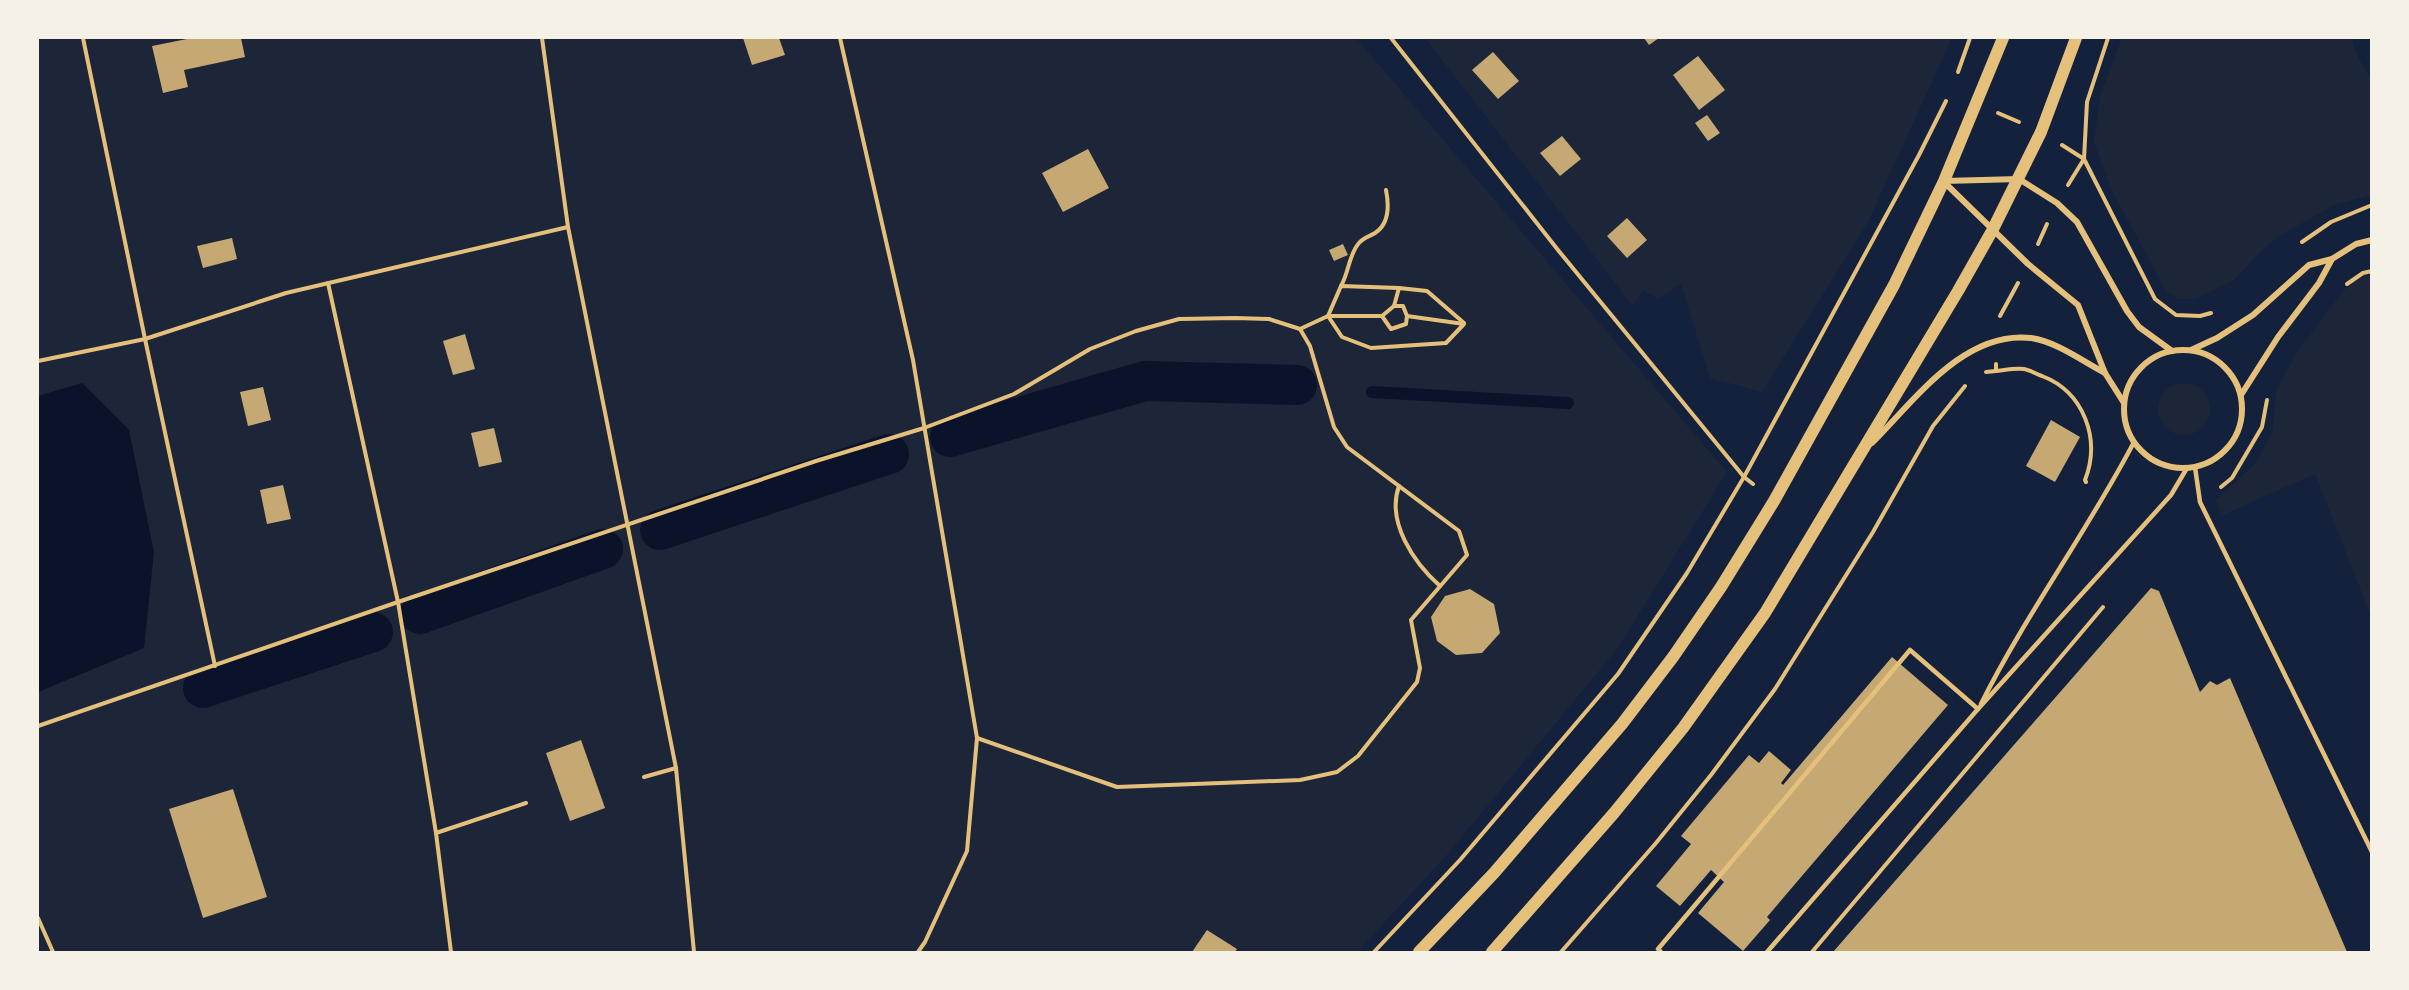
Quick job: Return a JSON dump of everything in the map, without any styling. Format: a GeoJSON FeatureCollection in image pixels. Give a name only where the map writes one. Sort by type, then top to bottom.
{"type":"FeatureCollection","features":[{"type":"Feature","properties":{"kind":"main road"},"geometry":{"type":"LineString","coordinates":[[1419,952],[1494,873],[1587,767],[1667,665],[1703,613],[1774,501],[1894,285],[1944,181],[2003,38]]}},
{"type":"Feature","properties":{"kind":"main road"},"geometry":{"type":"LineString","coordinates":[[1492,952],[1614,813],[1683,728],[1765,613],[1992,231],[2041,132],[2076,38]]}},
{"type":"Feature","properties":{"kind":"street"},"geometry":{"type":"LineString","coordinates":[[1944,181],[2019,179],[2057,203],[2077,222],[2127,311],[2139,327],[2172,351]]}},
{"type":"Feature","properties":{"kind":"street"},"geometry":{"type":"LineString","coordinates":[[1944,181],[1992,231],[2078,305],[2105,373],[2124,403]]}},
{"type":"Feature","properties":{"kind":"street"},"geometry":{"type":"LineString","coordinates":[[2191,350],[2217,338],[2253,315],[2309,265],[2332,259],[2356,244],[2372,240]]}},
{"type":"Feature","properties":{"kind":"street"},"geometry":{"type":"LineString","coordinates":[[2241,395],[2278,338],[2319,283],[2332,259]]}},
{"type":"Feature","properties":{"kind":"street"},"geometry":{"type":"LineString","coordinates":[[1859,456],[1948,366],[1981,345],[1995,341],[2031,338],[2061,349],[2105,373]]}},
{"type":"Feature","properties":{"kind":"street"},"geometry":{"type":"LineString","coordinates":[[2191,350],[2208,355],[2223,365],[2234,379],[2241,395],[2242,411],[2240,426],[2223,453],[2210,462],[2187,468],[2167,465],[2149,457],[2134,442],[2126,424],[2124,403],[2129,385],[2139,369],[2154,357],[2172,351],[2191,350]]}},
{"type":"Feature","properties":{"kind":"lane"},"geometry":{"type":"LineString","coordinates":[[1978,709],[2004,658],[2104,499],[2134,442]]}},
{"type":"Feature","properties":{"kind":"lane"},"geometry":{"type":"LineString","coordinates":[[2195,466],[2200,502],[2372,852]]}},
{"type":"Feature","properties":{"kind":"lane"},"geometry":{"type":"LineString","coordinates":[[1767,952],[1978,709],[2171,495],[2187,468]]}},
{"type":"Feature","properties":{"kind":"lane"},"geometry":{"type":"LineString","coordinates":[[1661,952],[1658,949],[1910,650],[1978,709]]}},
{"type":"Feature","properties":{"kind":"path"},"geometry":{"type":"LineString","coordinates":[[83,38],[215,666]]}},
{"type":"Feature","properties":{"kind":"path"},"geometry":{"type":"LineString","coordinates":[[542,38],[568,227],[676,768],[694,952]]}},
{"type":"Feature","properties":{"kind":"path"},"geometry":{"type":"LineString","coordinates":[[840,38],[913,360],[977,738],[967,851],[925,942],[918,952]]}},
{"type":"Feature","properties":{"kind":"path"},"geometry":{"type":"LineString","coordinates":[[1391,38],[1558,250],[1744,477]]}},
{"type":"Feature","properties":{"kind":"path"},"geometry":{"type":"LineString","coordinates":[[1955,80],[1970,38]]}},
{"type":"Feature","properties":{"kind":"path"},"geometry":{"type":"LineString","coordinates":[[1996,371],[1997,320],[2028,264],[2057,203],[2084,159],[2087,102],[2108,38]]}},
{"type":"Feature","properties":{"kind":"path"},"geometry":{"type":"LineString","coordinates":[[1374,952],[1460,860],[1618,674],[1687,573],[1744,477],[1947,100]]}},
{"type":"Feature","properties":{"kind":"path"},"geometry":{"type":"LineString","coordinates":[[1328,316],[1349,271],[1350,259],[1359,243],[1382,227],[1388,204],[1386,190]]}},
{"type":"Feature","properties":{"kind":"path"},"geometry":{"type":"LineString","coordinates":[[38,362],[145,339],[286,292],[568,227]]}},
{"type":"Feature","properties":{"kind":"path"},"geometry":{"type":"LineString","coordinates":[[328,283],[398,602],[436,833],[451,952]]}},
{"type":"Feature","properties":{"kind":"path"},"geometry":{"type":"LineString","coordinates":[[1341,286],[1427,291],[1464,324]]}},
{"type":"Feature","properties":{"kind":"path"},"geometry":{"type":"LineString","coordinates":[[1300,329],[1328,316],[1382,316],[1394,306],[1399,288]]}},
{"type":"Feature","properties":{"kind":"path"},"geometry":{"type":"LineString","coordinates":[[1382,316],[1391,328],[1406,324],[1407,316],[1403,306],[1394,306]]}},
{"type":"Feature","properties":{"kind":"path"},"geometry":{"type":"LineString","coordinates":[[1328,316],[1342,337],[1371,348],[1446,343],[1464,324]]}},
{"type":"Feature","properties":{"kind":"path"},"geometry":{"type":"LineString","coordinates":[[1407,316],[1464,324]]}},
{"type":"Feature","properties":{"kind":"path"},"geometry":{"type":"LineString","coordinates":[[38,726],[816,461],[924,428],[1014,394],[1090,349],[1136,331],[1179,319],[1269,319],[1300,329],[1310,346],[1325,402],[1347,447],[1459,531],[1467,555],[1412,620],[1420,668],[1417,682],[1358,756],[1336,772],[1300,780],[1117,787],[977,738]]}},
{"type":"Feature","properties":{"kind":"path"},"geometry":{"type":"LineString","coordinates":[[1984,372],[2025,369],[2054,380],[2074,396],[2087,424],[2092,450],[2085,480],[2104,499]]}},
{"type":"Feature","properties":{"kind":"path"},"geometry":{"type":"LineString","coordinates":[[1560,952],[1656,843],[1711,775],[1775,689],[1873,532],[1933,426],[1966,384]]}},
{"type":"Feature","properties":{"kind":"path"},"geometry":{"type":"LineString","coordinates":[[1399,486],[1395,498],[1404,538],[1412,555],[1425,573],[1440,586]]}},
{"type":"Feature","properties":{"kind":"path"},"geometry":{"type":"LineString","coordinates":[[644,777],[676,768]]}},
{"type":"Feature","properties":{"kind":"path"},"geometry":{"type":"LineString","coordinates":[[436,833],[526,803]]}},
{"type":"Feature","properties":{"kind":"path"},"geometry":{"type":"LineString","coordinates":[[38,918],[53,952]]}},
{"type":"Feature","properties":{"kind":"shaded area"},"geometry":{"type":"Polygon","coordinates":[[[38,38],[1356,38],[1727,472],[1617,649],[1446,856],[1357,952],[38,952],[38,38]]]}},
{"type":"Feature","properties":{"kind":"shaded area"},"geometry":{"type":"Polygon","coordinates":[[[1425,38],[1952,38],[1868,222],[1762,392],[1710,378],[1681,284],[1658,299],[1643,290],[1633,306],[1425,38]]]}},
{"type":"Feature","properties":{"kind":"shaded area"},"geometry":{"type":"Polygon","coordinates":[[[2122,38],[2352,38],[2355,51],[2371,80],[2371,195],[2337,204],[2282,234],[2261,251],[2234,280],[2196,299],[2177,299],[2166,291],[2110,187],[2094,142],[2100,96],[2122,38]]]}},
{"type":"Feature","properties":{"kind":"shaded area"},"geometry":{"type":"Polygon","coordinates":[[[2372,274],[2371,616],[2315,474],[2221,516],[2216,500],[2254,465],[2272,434],[2276,391],[2296,354],[2344,290],[2363,276],[2372,274]]]}},
{"type":"Feature","properties":{"kind":"shaded area"},"geometry":{"type":"Polygon","coordinates":[[[82,383],[129,430],[154,552],[144,648],[38,692],[38,396],[82,383]]]}},
{"type":"Feature","properties":{"kind":"shaded area"},"geometry":{"type":"Polygon","coordinates":[[[2184,383],[2194,385],[2202,391],[2208,399],[2210,409],[2208,419],[2202,427],[2194,433],[2184,435],[2174,433],[2166,427],[2160,419],[2158,409],[2160,399],[2166,391],[2174,385],[2184,383]]]}},
{"type":"Feature","properties":{"kind":"building"},"geometry":{"type":"Polygon","coordinates":[[[192,38],[241,38],[245,57],[184,70],[188,87],[163,93],[152,46],[192,38]]]}},
{"type":"Feature","properties":{"kind":"building"},"geometry":{"type":"Polygon","coordinates":[[[743,38],[779,38],[785,55],[752,65],[743,38]]]}},
{"type":"Feature","properties":{"kind":"building"},"geometry":{"type":"Polygon","coordinates":[[[1644,38],[1659,38],[1649,45],[1644,38]]]}},
{"type":"Feature","properties":{"kind":"building"},"geometry":{"type":"Polygon","coordinates":[[[1493,52],[1519,81],[1498,99],[1472,70],[1493,52]]]}},
{"type":"Feature","properties":{"kind":"building"},"geometry":{"type":"Polygon","coordinates":[[[1698,56],[1725,90],[1699,110],[1673,75],[1698,56]]]}},
{"type":"Feature","properties":{"kind":"building"},"geometry":{"type":"Polygon","coordinates":[[[1707,115],[1720,133],[1708,141],[1695,123],[1707,115]]]}},
{"type":"Feature","properties":{"kind":"building"},"geometry":{"type":"Polygon","coordinates":[[[1562,136],[1581,159],[1560,176],[1540,153],[1562,136]]]}},
{"type":"Feature","properties":{"kind":"building"},"geometry":{"type":"Polygon","coordinates":[[[1088,149],[1109,188],[1063,212],[1042,173],[1088,149]]]}},
{"type":"Feature","properties":{"kind":"building"},"geometry":{"type":"Polygon","coordinates":[[[1627,218],[1647,240],[1627,258],[1607,236],[1627,218]]]}},
{"type":"Feature","properties":{"kind":"building"},"geometry":{"type":"Polygon","coordinates":[[[232,238],[237,259],[203,268],[197,246],[232,238]]]}},
{"type":"Feature","properties":{"kind":"building"},"geometry":{"type":"Polygon","coordinates":[[[1343,244],[1348,255],[1334,261],[1329,250],[1343,244]]]}},
{"type":"Feature","properties":{"kind":"building"},"geometry":{"type":"Polygon","coordinates":[[[465,334],[475,369],[453,375],[443,341],[465,334]]]}},
{"type":"Feature","properties":{"kind":"building"},"geometry":{"type":"Polygon","coordinates":[[[263,387],[271,420],[248,426],[240,392],[263,387]]]}},
{"type":"Feature","properties":{"kind":"building"},"geometry":{"type":"Polygon","coordinates":[[[2051,420],[2080,437],[2055,482],[2026,466],[2051,420]]]}},
{"type":"Feature","properties":{"kind":"building"},"geometry":{"type":"Polygon","coordinates":[[[494,428],[502,462],[479,467],[471,433],[494,428]]]}},
{"type":"Feature","properties":{"kind":"building"},"geometry":{"type":"Polygon","coordinates":[[[283,485],[291,519],[267,524],[260,490],[283,485]]]}},
{"type":"Feature","properties":{"kind":"building"},"geometry":{"type":"Polygon","coordinates":[[[2151,588],[2159,591],[2200,692],[2210,681],[2217,685],[2230,678],[2347,952],[1833,952],[2151,588]]]}},
{"type":"Feature","properties":{"kind":"building"},"geometry":{"type":"Polygon","coordinates":[[[1470,589],[1494,604],[1500,633],[1482,653],[1456,655],[1437,641],[1431,617],[1445,596],[1470,589]]]}},
{"type":"Feature","properties":{"kind":"building"},"geometry":{"type":"Polygon","coordinates":[[[1892,657],[1948,705],[1767,917],[1770,920],[1743,951],[1698,913],[1724,882],[1711,870],[1680,906],[1656,886],[1691,844],[1681,836],[1749,755],[1759,763],[1769,751],[1791,770],[1781,783],[1783,785],[1892,657]]]}},
{"type":"Feature","properties":{"kind":"building"},"geometry":{"type":"Polygon","coordinates":[[[581,740],[605,808],[570,821],[546,753],[581,740]]]}},
{"type":"Feature","properties":{"kind":"building"},"geometry":{"type":"Polygon","coordinates":[[[233,789],[267,897],[203,918],[169,809],[233,789]]]}},
{"type":"Feature","properties":{"kind":"building"},"geometry":{"type":"Polygon","coordinates":[[[1207,930],[1237,949],[1235,952],[1192,952],[1207,930]]]}},
{"type":"Feature","properties":{"kind":"waterway"},"geometry":{"type":"LineString","coordinates":[[950,437],[1145,381],[1297,385]]}},
{"type":"Feature","properties":{"kind":"waterway"},"geometry":{"type":"LineString","coordinates":[[1372,392],[1568,403]]}},
{"type":"Feature","properties":{"kind":"waterway"},"geometry":{"type":"LineString","coordinates":[[660,530],[889,454]]}},
{"type":"Feature","properties":{"kind":"waterway"},"geometry":{"type":"LineString","coordinates":[[420,614],[603,549]]}},
{"type":"Feature","properties":{"kind":"waterway"},"geometry":{"type":"LineString","coordinates":[[203,688],[373,632]]}}]}
